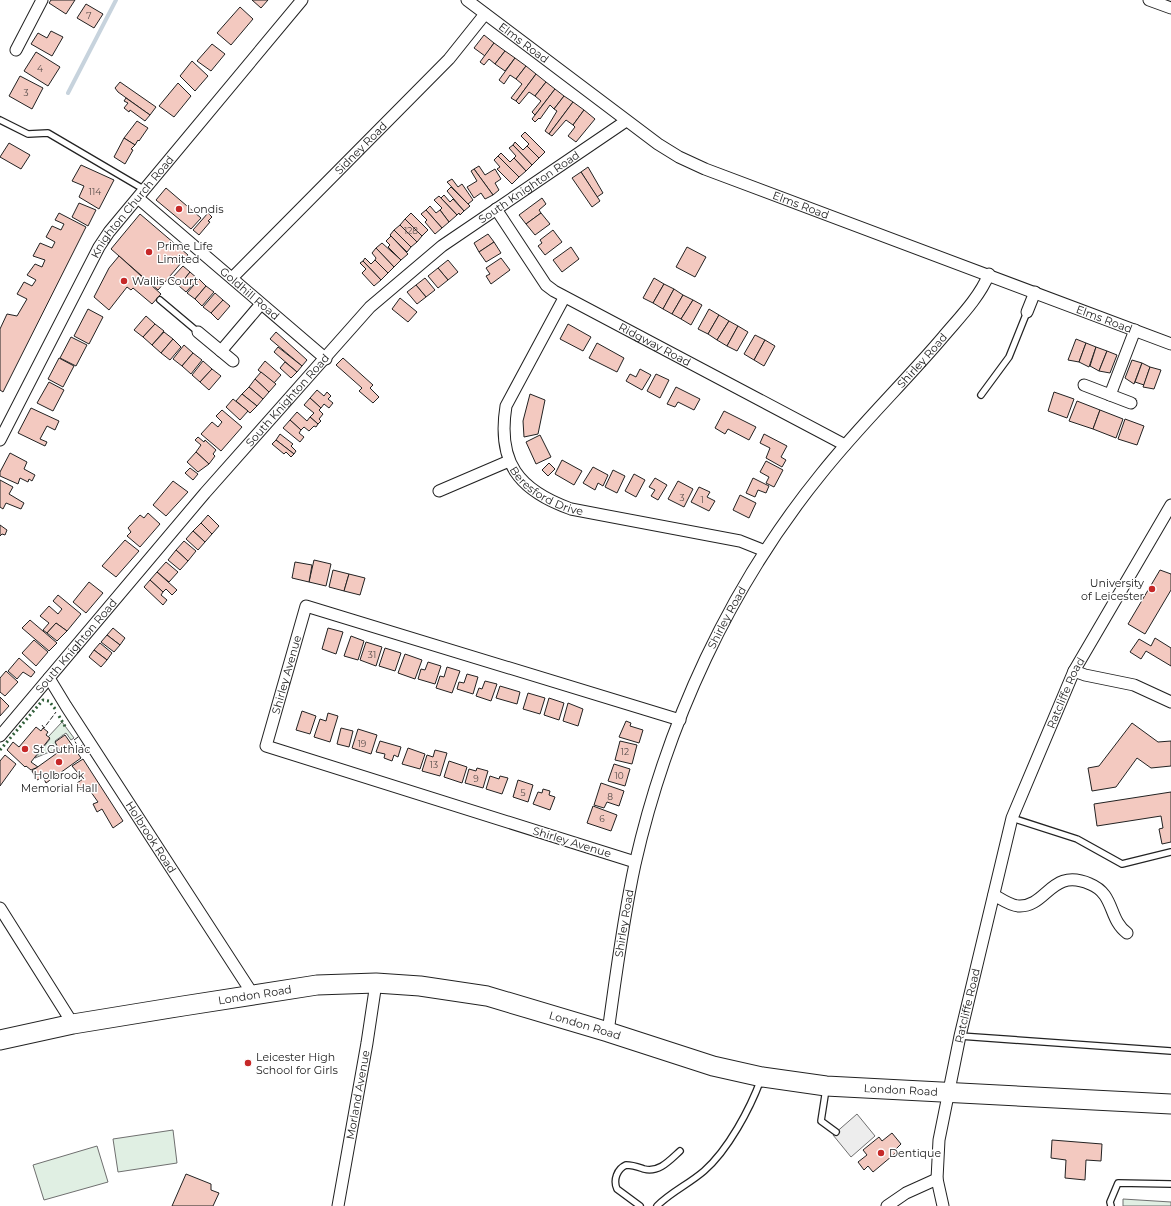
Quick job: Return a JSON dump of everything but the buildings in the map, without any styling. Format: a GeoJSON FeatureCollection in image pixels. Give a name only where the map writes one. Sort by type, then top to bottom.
{"type":"FeatureCollection","features":[{"type":"Feature","properties":{"kind":"highway","name":"London Road"},"geometry":{"type":"LineString","coordinates":[[0,1040],[73,1024],[184,1006],[317,986],[376,983],[420,986],[488,996],[608,1032],[713,1066],[762,1077],[826,1086],[1171,1104]]}},
{"type":"Feature","properties":{"kind":"street"},"geometry":{"type":"LineString","coordinates":[[16,50],[42,0]]}},
{"type":"Feature","properties":{"kind":"street","name":"Knighton Church Road"},"geometry":{"type":"LineString","coordinates":[[0,440],[92,260],[109,232],[302,0]]}},
{"type":"Feature","properties":{"kind":"street","name":"Elms Road"},"geometry":{"type":"LineString","coordinates":[[467,0],[626,121],[679,157],[705,169],[989,274],[1171,344]]}},
{"type":"Feature","properties":{"kind":"street"},"geometry":{"type":"LineString","coordinates":[[1149,0],[1171,8]]}},
{"type":"Feature","properties":{"kind":"street","name":"Sidney Road"},"geometry":{"type":"LineString","coordinates":[[232,278],[449,59],[485,14]]}},
{"type":"Feature","properties":{"kind":"street","name":"South Knighton Road"},"geometry":{"type":"LineString","coordinates":[[0,736],[205,493],[370,307],[442,246],[626,121]]}},
{"type":"Feature","properties":{"kind":"street","name":"Goldhill Road"},"geometry":{"type":"LineString","coordinates":[[141,194],[260,304],[326,358]]}},
{"type":"Feature","properties":{"kind":"street","name":"Ridgway Road"},"geometry":{"type":"LineString","coordinates":[[496,209],[546,285],[564,298],[845,444]]}},
{"type":"Feature","properties":{"kind":"street","name":"Shirley Road"},"geometry":{"type":"LineString","coordinates":[[608,1032],[622,929],[635,862],[655,791],[680,720],[718,633],[765,551],[799,502],[845,444],[919,366],[959,319],[984,285],[989,274]]}},
{"type":"Feature","properties":{"kind":"street"},"geometry":{"type":"LineString","coordinates":[[1027,312],[1035,292]]}},
{"type":"Feature","properties":{"kind":"street","name":"Beresford Drive"},"geometry":{"type":"LineString","coordinates":[[564,298],[506,406],[503,425],[504,443],[509,461],[521,480],[535,493],[551,502],[571,509],[740,540],[765,551]]}},
{"type":"Feature","properties":{"kind":"street"},"geometry":{"type":"LineString","coordinates":[[221,351],[260,304]]}},
{"type":"Feature","properties":{"kind":"street"},"geometry":{"type":"LineString","coordinates":[[1110,395],[1135,330]]}},
{"type":"Feature","properties":{"kind":"street"},"geometry":{"type":"LineString","coordinates":[[198,332],[233,361]]}},
{"type":"Feature","properties":{"kind":"street"},"geometry":{"type":"LineString","coordinates":[[1084,385],[1131,403]]}},
{"type":"Feature","properties":{"kind":"street"},"geometry":{"type":"LineString","coordinates":[[439,491],[509,461]]}},
{"type":"Feature","properties":{"kind":"street","name":"Ratcliffe Road"},"geometry":{"type":"LineString","coordinates":[[943,1206],[937,1179],[939,1140],[960,1036],[1012,818],[1074,671],[1171,505]]}},
{"type":"Feature","properties":{"kind":"street","name":"Shirley Avenue"},"geometry":{"type":"LineString","coordinates":[[635,862],[266,746],[306,606],[680,720]]}},
{"type":"Feature","properties":{"kind":"street"},"geometry":{"type":"LineString","coordinates":[[1074,671],[1085,675],[1134,685],[1171,702]]}},
{"type":"Feature","properties":{"kind":"street","name":"Holbrook Road"},"geometry":{"type":"LineString","coordinates":[[50,678],[97,754],[254,996]]}},
{"type":"Feature","properties":{"kind":"street"},"geometry":{"type":"LineString","coordinates":[[994,895],[1017,906],[1025,906],[1062,881],[1073,880],[1091,884],[1109,900],[1115,920],[1120,928],[1128,933]]}},
{"type":"Feature","properties":{"kind":"street"},"geometry":{"type":"LineString","coordinates":[[0,908],[73,1024]]}},
{"type":"Feature","properties":{"kind":"street","name":"Morland Avenue"},"geometry":{"type":"LineString","coordinates":[[338,1206],[367,1043],[376,983]]}},
{"type":"Feature","properties":{"kind":"street"},"geometry":{"type":"LineString","coordinates":[[888,1206],[906,1193],[937,1179]]}},
{"type":"Feature","properties":{"kind":"lane"},"geometry":{"type":"LineString","coordinates":[[0,120],[28,134],[48,133],[141,194]]}},
{"type":"Feature","properties":{"kind":"lane"},"geometry":{"type":"LineString","coordinates":[[160,300],[198,332]]}},
{"type":"Feature","properties":{"kind":"lane"},"geometry":{"type":"LineString","coordinates":[[981,395],[1009,357],[1027,312]]}},
{"type":"Feature","properties":{"kind":"lane"},"geometry":{"type":"LineString","coordinates":[[1012,818],[1077,839],[1122,864],[1171,852]]}},
{"type":"Feature","properties":{"kind":"lane"},"geometry":{"type":"LineString","coordinates":[[960,1036],[1171,1051]]}},
{"type":"Feature","properties":{"kind":"lane"},"geometry":{"type":"LineString","coordinates":[[657,1206],[705,1170],[712,1162],[731,1137],[752,1103],[762,1077]]}},
{"type":"Feature","properties":{"kind":"lane"},"geometry":{"type":"LineString","coordinates":[[826,1086],[821,1121],[836,1132]]}},
{"type":"Feature","properties":{"kind":"lane"},"geometry":{"type":"LineString","coordinates":[[640,1206],[617,1190],[616,1178],[619,1170],[626,1165],[634,1165],[651,1171],[659,1168],[680,1151]]}},
{"type":"Feature","properties":{"kind":"lane"},"geometry":{"type":"LineString","coordinates":[[1111,1206],[1110,1202],[1118,1183],[1171,1184]]}},
{"type":"Feature","properties":{"kind":"green space"},"geometry":{"type":"Polygon","coordinates":[[[62,722],[74,738],[71,740],[66,733],[55,741],[59,748],[35,758],[50,739],[48,737],[62,722]]]}},
{"type":"Feature","properties":{"kind":"green space"},"geometry":{"type":"Polygon","coordinates":[[[173,1130],[177,1163],[118,1172],[113,1139],[173,1130]]]}},
{"type":"Feature","properties":{"kind":"green space"},"geometry":{"type":"Polygon","coordinates":[[[97,1146],[108,1182],[44,1200],[33,1165],[97,1146]]]}},
{"type":"Feature","properties":{"kind":"green space"},"geometry":{"type":"Polygon","coordinates":[[[1123,1199],[1171,1202],[1171,1206],[1123,1206],[1123,1199]]]}},
{"type":"Feature","properties":{"kind":"shaded area"},"geometry":{"type":"Polygon","coordinates":[[[857,1114],[875,1136],[851,1157],[833,1135],[857,1114]]]}},
{"type":"Feature","properties":{"kind":"waterway"},"geometry":{"type":"LineString","coordinates":[[68,93],[116,0]]}},
{"type":"Feature","properties":{"kind":"hedge"},"geometry":{"type":"LineString","coordinates":[[0,750],[43,700],[49,701],[56,710]]}},
{"type":"Feature","properties":{"kind":"hedge"},"geometry":{"type":"LineString","coordinates":[[59,716],[66,728]]}},
{"type":"Feature","properties":{"kind":"fence"},"geometry":{"type":"LineString","coordinates":[[42,725],[44,728],[56,712]]}},
{"type":"Feature","properties":{"kind":"fence"},"geometry":{"type":"LineString","coordinates":[[78,737],[74,740],[79,748],[83,744]]}},
{"type":"Feature","properties":{"kind":"place","name":"Londis"},"geometry":{"type":"Point","coordinates":[179,209]}},
{"type":"Feature","properties":{"kind":"place","name":"Prime Life Limited"},"geometry":{"type":"Point","coordinates":[149,252]}},
{"type":"Feature","properties":{"kind":"place","name":"Wallis Court"},"geometry":{"type":"Point","coordinates":[124,281]}},
{"type":"Feature","properties":{"kind":"place","name":"University of Leicester"},"geometry":{"type":"Point","coordinates":[1152,589]}},
{"type":"Feature","properties":{"kind":"place","name":"St Guthlac"},"geometry":{"type":"Point","coordinates":[25,749]}},
{"type":"Feature","properties":{"kind":"place","name":"Holbrook Memorial Hall"},"geometry":{"type":"Point","coordinates":[59,762]}},
{"type":"Feature","properties":{"kind":"place","name":"Leicester High School for Girls"},"geometry":{"type":"Point","coordinates":[248,1063]}},
{"type":"Feature","properties":{"kind":"place","name":"Dentique"},"geometry":{"type":"Point","coordinates":[881,1153]}}]}
